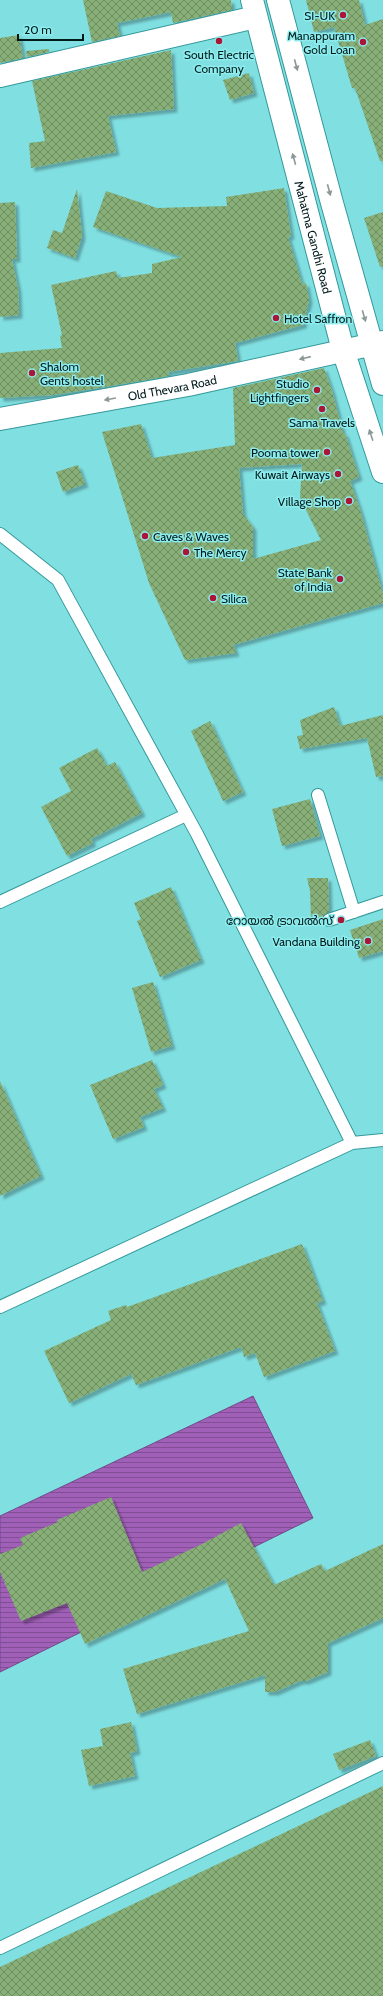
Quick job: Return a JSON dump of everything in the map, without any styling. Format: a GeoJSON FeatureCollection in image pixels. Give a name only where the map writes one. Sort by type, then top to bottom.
{"type":"FeatureCollection","features":[{"type":"Feature","properties":{"kind":"main road","name":"Mahatma Gandhi Road"},"geometry":{"type":"LineString","coordinates":[[278,0],[332,203],[378,343],[383,384]]}},
{"type":"Feature","properties":{"kind":"main road","name":"Mahatma Gandhi Road"},"geometry":{"type":"LineString","coordinates":[[254,8],[343,350],[383,472]]}},
{"type":"Feature","properties":{"kind":"main road"},"geometry":{"type":"LineString","coordinates":[[0,76],[254,8]]}},
{"type":"Feature","properties":{"kind":"main road","name":"Old Thevara Road"},"geometry":{"type":"LineString","coordinates":[[0,419],[188,385],[378,343]]}},
{"type":"Feature","properties":{"kind":"lane"},"geometry":{"type":"LineString","coordinates":[[0,534],[58,580],[186,815],[352,1143]]}},
{"type":"Feature","properties":{"kind":"lane"},"geometry":{"type":"LineString","coordinates":[[318,795],[354,912]]}},
{"type":"Feature","properties":{"kind":"lane"},"geometry":{"type":"LineString","coordinates":[[0,902],[186,815]]}},
{"type":"Feature","properties":{"kind":"lane"},"geometry":{"type":"LineString","coordinates":[[329,920],[383,902]]}},
{"type":"Feature","properties":{"kind":"lane"},"geometry":{"type":"LineString","coordinates":[[0,1308],[352,1143],[383,1140]]}},
{"type":"Feature","properties":{"kind":"lane"},"geometry":{"type":"LineString","coordinates":[[0,1948],[383,1763]]}},
{"type":"Feature","properties":{"kind":"shaded area"},"geometry":{"type":"Polygon","coordinates":[[[253,1396],[313,1518],[0,1672],[0,1516],[253,1396]]]}},
{"type":"Feature","properties":{"kind":"building"},"geometry":{"type":"Polygon","coordinates":[[[83,0],[231,0],[232,10],[173,23],[171,12],[117,23],[120,36],[92,42],[83,0]]]}},
{"type":"Feature","properties":{"kind":"building"},"geometry":{"type":"Polygon","coordinates":[[[306,0],[359,0],[365,25],[383,19],[383,161],[380,161],[355,88],[352,88],[334,27],[314,32],[306,0]]]}},
{"type":"Feature","properties":{"kind":"building"},"geometry":{"type":"Polygon","coordinates":[[[19,35],[23,58],[0,63],[0,38],[19,35]]]}},
{"type":"Feature","properties":{"kind":"building"},"geometry":{"type":"Polygon","coordinates":[[[49,49],[49,52],[27,57],[26,51],[49,49]]]}},
{"type":"Feature","properties":{"kind":"building"},"geometry":{"type":"Polygon","coordinates":[[[171,50],[174,109],[108,116],[116,152],[31,168],[29,143],[45,141],[32,81],[171,50]]]}},
{"type":"Feature","properties":{"kind":"building"},"geometry":{"type":"Polygon","coordinates":[[[249,73],[254,93],[230,100],[223,80],[249,73]]]}},
{"type":"Feature","properties":{"kind":"building"},"geometry":{"type":"Polygon","coordinates":[[[284,188],[291,236],[288,237],[302,284],[306,283],[309,300],[303,325],[235,343],[238,361],[168,372],[169,376],[111,386],[53,395],[0,398],[0,353],[62,348],[60,336],[62,335],[51,285],[116,271],[118,278],[152,273],[152,264],[182,257],[93,227],[106,191],[157,208],[227,206],[226,197],[284,188]]]}},
{"type":"Feature","properties":{"kind":"building"},"geometry":{"type":"Polygon","coordinates":[[[77,189],[82,236],[75,258],[47,248],[53,230],[62,233],[77,189]]]}},
{"type":"Feature","properties":{"kind":"building"},"geometry":{"type":"Polygon","coordinates":[[[15,202],[17,259],[12,259],[18,289],[19,315],[0,317],[0,203],[15,202]]]}},
{"type":"Feature","properties":{"kind":"building"},"geometry":{"type":"Polygon","coordinates":[[[383,212],[383,266],[380,267],[364,218],[383,212]]]}},
{"type":"Feature","properties":{"kind":"building"},"geometry":{"type":"Polygon","coordinates":[[[324,368],[332,391],[343,433],[345,433],[359,477],[350,481],[361,513],[383,595],[383,603],[233,645],[236,653],[185,660],[149,583],[102,432],[141,424],[152,458],[235,445],[233,388],[324,368]],[[302,464],[239,468],[243,514],[253,527],[253,559],[321,540],[300,498],[302,464]]]}},
{"type":"Feature","properties":{"kind":"building"},"geometry":{"type":"Polygon","coordinates":[[[78,465],[85,484],[63,492],[56,472],[78,465]]]}},
{"type":"Feature","properties":{"kind":"building"},"geometry":{"type":"Polygon","coordinates":[[[334,707],[340,726],[383,715],[383,776],[376,777],[367,738],[300,749],[297,736],[303,735],[300,720],[334,707]]]}},
{"type":"Feature","properties":{"kind":"building"},"geometry":{"type":"Polygon","coordinates":[[[210,721],[243,792],[223,801],[191,731],[210,721]]]}},
{"type":"Feature","properties":{"kind":"building"},"geometry":{"type":"Polygon","coordinates":[[[97,748],[107,766],[115,762],[142,813],[91,839],[93,843],[67,856],[41,807],[71,791],[59,768],[97,748]]]}},
{"type":"Feature","properties":{"kind":"building"},"geometry":{"type":"Polygon","coordinates":[[[310,799],[320,836],[282,846],[272,809],[310,799]]]}},
{"type":"Feature","properties":{"kind":"building"},"geometry":{"type":"Polygon","coordinates":[[[307,878],[328,878],[329,912],[322,918],[311,918],[310,891],[307,878]]]}},
{"type":"Feature","properties":{"kind":"building"},"geometry":{"type":"Polygon","coordinates":[[[171,887],[201,960],[160,977],[137,921],[141,919],[134,903],[171,887]]]}},
{"type":"Feature","properties":{"kind":"building","name":"Vandana Building"},"geometry":{"type":"Polygon","coordinates":[[[383,919],[383,951],[359,958],[350,930],[383,919]]]}},
{"type":"Feature","properties":{"kind":"building"},"geometry":{"type":"Polygon","coordinates":[[[153,982],[172,1046],[151,1052],[132,988],[153,982]]]}},
{"type":"Feature","properties":{"kind":"building"},"geometry":{"type":"Polygon","coordinates":[[[152,1060],[163,1085],[154,1089],[163,1108],[140,1117],[144,1127],[113,1139],[90,1085],[152,1060]]]}},
{"type":"Feature","properties":{"kind":"building"},"geometry":{"type":"Polygon","coordinates":[[[0,1081],[41,1176],[0,1196],[0,1081]]]}},
{"type":"Feature","properties":{"kind":"building"},"geometry":{"type":"Polygon","coordinates":[[[302,1244],[323,1301],[317,1303],[335,1351],[264,1377],[255,1353],[244,1357],[241,1347],[136,1385],[131,1374],[69,1403],[44,1351],[111,1320],[108,1311],[126,1305],[127,1307],[302,1244]]]}},
{"type":"Feature","properties":{"kind":"building"},"geometry":{"type":"Polygon","coordinates":[[[111,1497],[142,1572],[202,1544],[241,1523],[274,1585],[321,1564],[325,1571],[383,1544],[383,1618],[328,1643],[328,1672],[306,1681],[300,1681],[275,1692],[265,1692],[265,1675],[137,1714],[123,1669],[249,1631],[225,1579],[85,1644],[67,1603],[21,1621],[0,1572],[0,1554],[23,1545],[20,1538],[58,1522],[57,1520],[111,1497]]]}},
{"type":"Feature","properties":{"kind":"building"},"geometry":{"type":"Polygon","coordinates":[[[131,1722],[137,1751],[130,1753],[135,1776],[89,1786],[81,1750],[103,1746],[100,1729],[131,1722]]]}},
{"type":"Feature","properties":{"kind":"building"},"geometry":{"type":"Polygon","coordinates":[[[370,1740],[376,1756],[339,1770],[333,1754],[370,1740]]]}},
{"type":"Feature","properties":{"kind":"building"},"geometry":{"type":"Polygon","coordinates":[[[383,1786],[383,1996],[0,1996],[0,1967],[383,1786]]]}},
{"type":"Feature","properties":{"kind":"place","name":"SI-UK"},"geometry":{"type":"Point","coordinates":[343,15]}},
{"type":"Feature","properties":{"kind":"place","name":"South Electric Company"},"geometry":{"type":"Point","coordinates":[219,41]}},
{"type":"Feature","properties":{"kind":"place","name":"Manappuram Gold Loan"},"geometry":{"type":"Point","coordinates":[363,42]}},
{"type":"Feature","properties":{"kind":"place","name":"Hotel Saffron"},"geometry":{"type":"Point","coordinates":[276,318]}},
{"type":"Feature","properties":{"kind":"place","name":"Shalom Gents hostel"},"geometry":{"type":"Point","coordinates":[32,373]}},
{"type":"Feature","properties":{"kind":"place","name":"Studio Lightfingers"},"geometry":{"type":"Point","coordinates":[317,390]}},
{"type":"Feature","properties":{"kind":"place","name":"Sama Travels"},"geometry":{"type":"Point","coordinates":[322,409]}},
{"type":"Feature","properties":{"kind":"place","name":"Pooma tower"},"geometry":{"type":"Point","coordinates":[327,452]}},
{"type":"Feature","properties":{"kind":"place","name":"Kuwait Airways"},"geometry":{"type":"Point","coordinates":[338,474]}},
{"type":"Feature","properties":{"kind":"place","name":"Village Shop"},"geometry":{"type":"Point","coordinates":[349,501]}},
{"type":"Feature","properties":{"kind":"place","name":"Caves & Waves"},"geometry":{"type":"Point","coordinates":[145,536]}},
{"type":"Feature","properties":{"kind":"place","name":"The Mercy"},"geometry":{"type":"Point","coordinates":[186,552]}},
{"type":"Feature","properties":{"kind":"place","name":"State Bank of India"},"geometry":{"type":"Point","coordinates":[340,579]}},
{"type":"Feature","properties":{"kind":"place","name":"Silica"},"geometry":{"type":"Point","coordinates":[213,598]}},
{"type":"Feature","properties":{"kind":"place","name":"റോയൽ ട്രാവൽസ്"},"geometry":{"type":"Point","coordinates":[341,920]}},
{"type":"Feature","properties":{"kind":"place","name":"Vandana Building"},"geometry":{"type":"Point","coordinates":[368,941]}}]}
